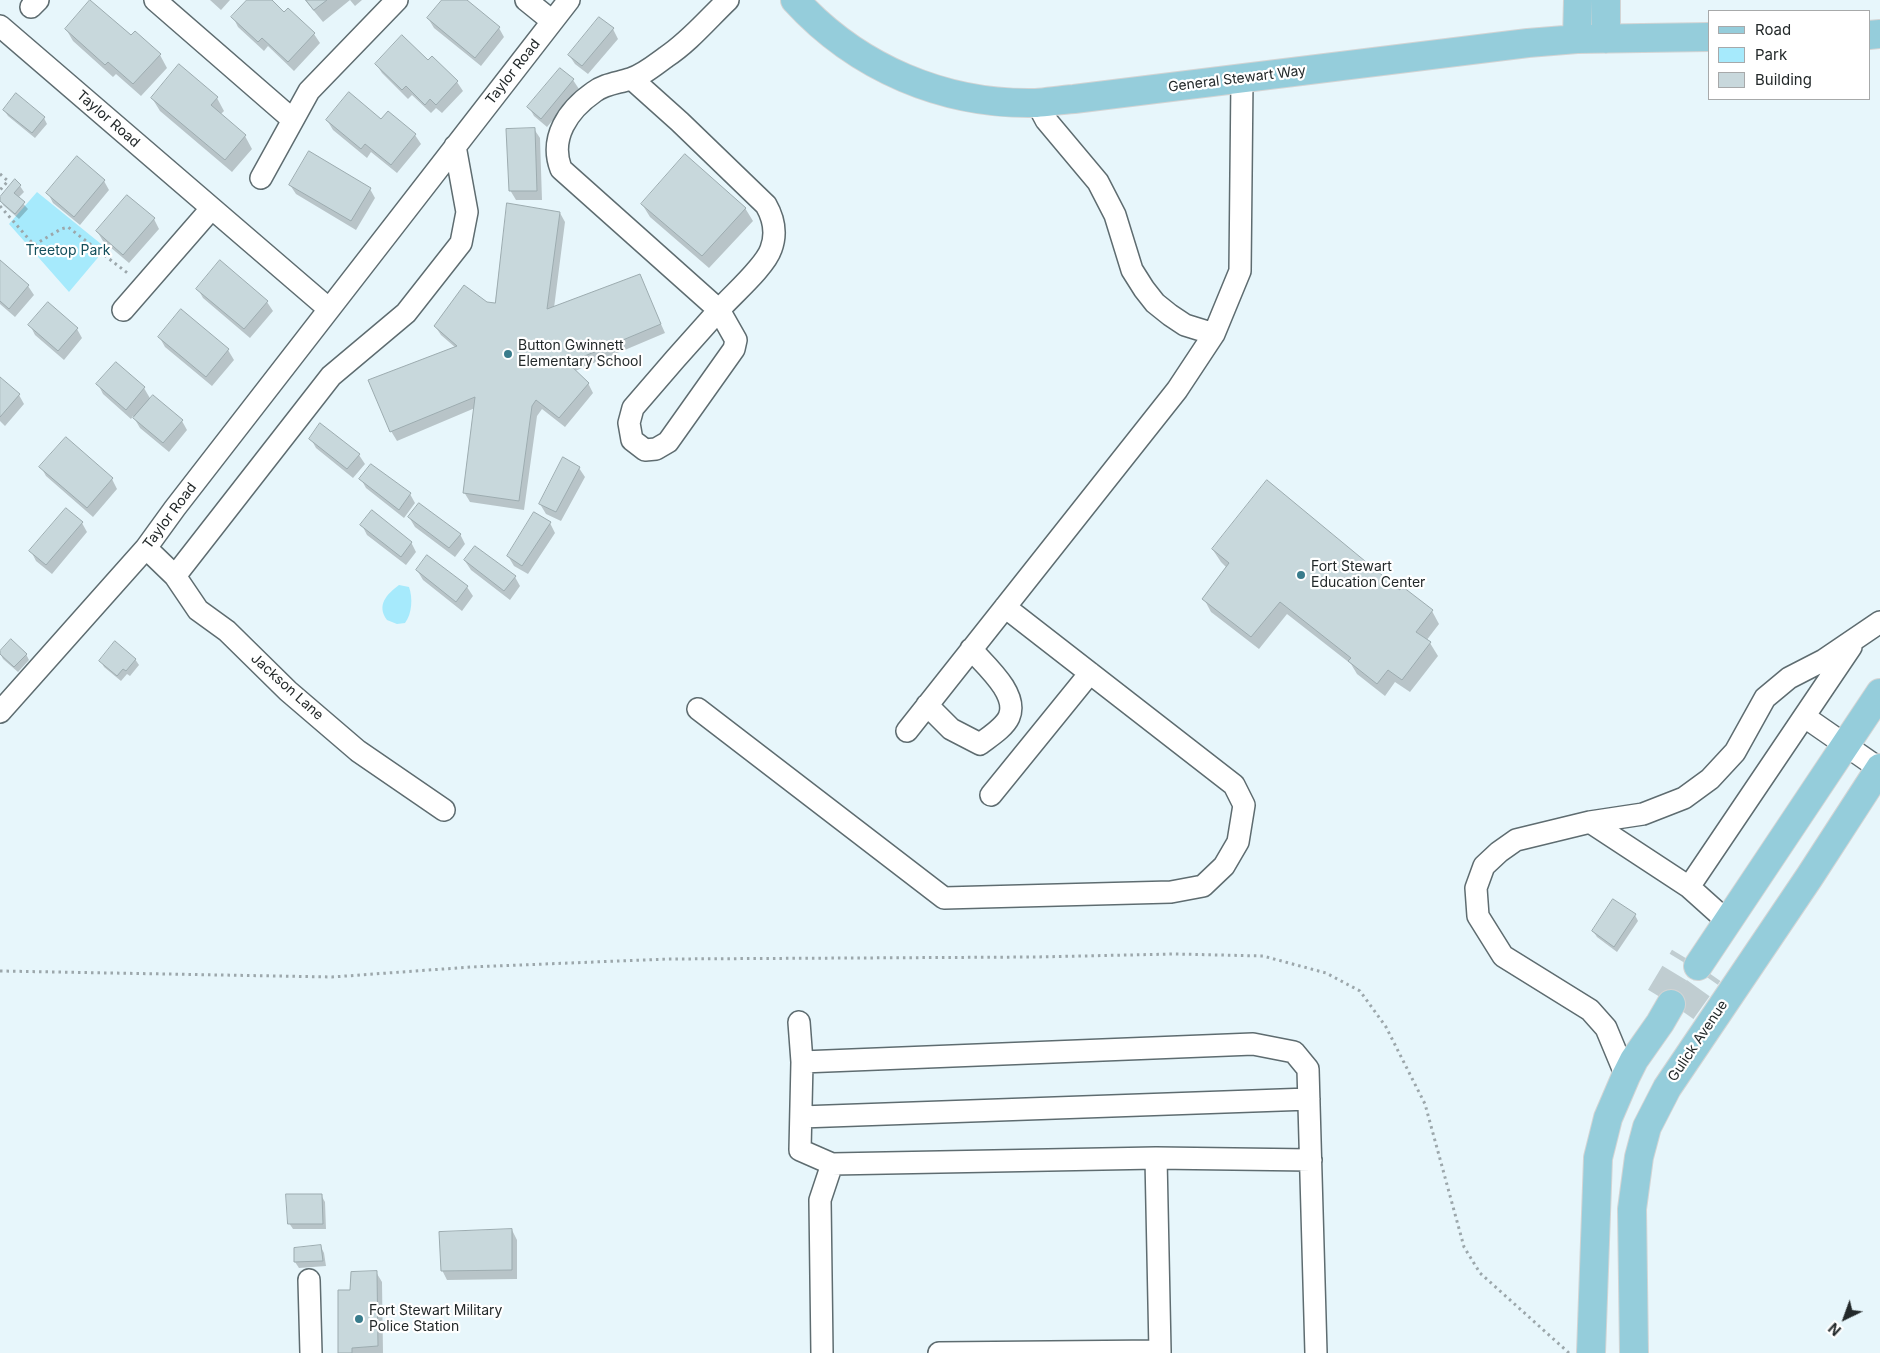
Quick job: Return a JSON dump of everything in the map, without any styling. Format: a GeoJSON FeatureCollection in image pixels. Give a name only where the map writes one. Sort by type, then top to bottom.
{"type":"FeatureCollection","features":[{"type":"Feature","properties":{"kind":"main road","name":"General Stewart Way"},"geometry":{"type":"LineString","coordinates":[[795,0],[843,45],[887,71],[934,90],[1002,102],[1037,103],[1242,80],[1528,43],[1577,39],[1708,37]]}},
{"type":"Feature","properties":{"kind":"main road"},"geometry":{"type":"LineString","coordinates":[[1577,39],[1578,0]]}},
{"type":"Feature","properties":{"kind":"main road"},"geometry":{"type":"LineString","coordinates":[[1606,0],[1606,39]]}},
{"type":"Feature","properties":{"kind":"main road"},"geometry":{"type":"LineString","coordinates":[[1697,965],[1728,922],[1880,693]]}},
{"type":"Feature","properties":{"kind":"main road","name":"Gulick Avenue"},"geometry":{"type":"LineString","coordinates":[[1634,1353],[1632,1209],[1639,1157],[1647,1127],[1667,1088],[1810,876],[1880,768]]}},
{"type":"Feature","properties":{"kind":"main road"},"geometry":{"type":"LineString","coordinates":[[1591,1353],[1598,1158],[1608,1118],[1626,1076],[1634,1060],[1668,1009]]}},
{"type":"Feature","properties":{"kind":"street"},"geometry":{"type":"LineString","coordinates":[[155,0],[293,120]]}},
{"type":"Feature","properties":{"kind":"street"},"geometry":{"type":"LineString","coordinates":[[261,178],[309,90],[397,0]]}},
{"type":"Feature","properties":{"kind":"street"},"geometry":{"type":"LineString","coordinates":[[526,0],[552,21]]}},
{"type":"Feature","properties":{"kind":"street","name":"Taylor Road"},"geometry":{"type":"LineString","coordinates":[[0,712],[146,548],[181,500],[569,0]]}},
{"type":"Feature","properties":{"kind":"street"},"geometry":{"type":"LineString","coordinates":[[632,79],[766,205],[773,217],[774,231],[771,250],[762,263],[719,310],[633,408],[629,423],[632,440],[646,450],[656,449],[668,442],[734,349],[736,340],[719,310],[561,169],[556,150],[558,134],[579,104],[595,91],[632,79],[668,56],[728,0]]}},
{"type":"Feature","properties":{"kind":"street","name":"Taylor Road"},"geometry":{"type":"LineString","coordinates":[[0,26],[329,310]]}},
{"type":"Feature","properties":{"kind":"street"},"geometry":{"type":"LineString","coordinates":[[907,730],[1177,390],[1214,334],[1240,271],[1242,80]]}},
{"type":"Feature","properties":{"kind":"street"},"geometry":{"type":"LineString","coordinates":[[1037,103],[1046,120],[1098,182],[1115,215],[1132,270],[1144,289],[1155,303],[1170,315],[1185,324],[1214,334]]}},
{"type":"Feature","properties":{"kind":"street"},"geometry":{"type":"LineString","coordinates":[[175,576],[332,376],[406,313],[461,244],[467,212],[455,146]]}},
{"type":"Feature","properties":{"kind":"street"},"geometry":{"type":"LineString","coordinates":[[123,310],[211,209]]}},
{"type":"Feature","properties":{"kind":"street","name":"Jackson Lane"},"geometry":{"type":"LineString","coordinates":[[146,548],[175,576],[198,610],[227,631],[288,691],[358,751],[444,810]]}},
{"type":"Feature","properties":{"kind":"street"},"geometry":{"type":"LineString","coordinates":[[698,709],[944,898],[1171,892],[1204,886],[1224,866],[1238,842],[1244,805],[1234,785],[1005,607]]}},
{"type":"Feature","properties":{"kind":"street"},"geometry":{"type":"LineString","coordinates":[[1626,1076],[1606,1028],[1590,1010],[1503,956],[1478,916],[1476,888],[1484,866],[1516,840],[1590,822],[1643,814],[1684,798],[1710,778],[1735,752],[1764,698],[1789,678],[1824,660],[1880,622]]}},
{"type":"Feature","properties":{"kind":"street"},"geometry":{"type":"LineString","coordinates":[[1689,887],[1858,637]]}},
{"type":"Feature","properties":{"kind":"street"},"geometry":{"type":"LineString","coordinates":[[927,705],[951,729],[980,744],[995,733],[1009,718],[1011,700],[1001,683],[971,649]]}},
{"type":"Feature","properties":{"kind":"street"},"geometry":{"type":"LineString","coordinates":[[991,796],[1090,673]]}},
{"type":"Feature","properties":{"kind":"street"},"geometry":{"type":"LineString","coordinates":[[1805,717],[1880,768]]}},
{"type":"Feature","properties":{"kind":"street"},"geometry":{"type":"LineString","coordinates":[[1590,822],[1689,887],[1728,922]]}},
{"type":"Feature","properties":{"kind":"street"},"geometry":{"type":"LineString","coordinates":[[799,1022],[802,1062],[800,1150],[832,1164],[1156,1158],[1311,1160]]}},
{"type":"Feature","properties":{"kind":"street"},"geometry":{"type":"LineString","coordinates":[[802,1062],[1253,1044],[1294,1052],[1308,1069],[1316,1353]]}},
{"type":"Feature","properties":{"kind":"street"},"geometry":{"type":"LineString","coordinates":[[801,1117],[1309,1099]]}},
{"type":"Feature","properties":{"kind":"street"},"geometry":{"type":"LineString","coordinates":[[939,1353],[1160,1352],[1156,1158]]}},
{"type":"Feature","properties":{"kind":"street"},"geometry":{"type":"LineString","coordinates":[[822,1353],[820,1200],[832,1164]]}},
{"type":"Feature","properties":{"kind":"street"},"geometry":{"type":"LineString","coordinates":[[309,1280],[311,1353]]}},
{"type":"Feature","properties":{"kind":"path"},"geometry":{"type":"LineString","coordinates":[[0,174],[8,181],[0,190]]}},
{"type":"Feature","properties":{"kind":"path"},"geometry":{"type":"LineString","coordinates":[[0,206],[34,245],[61,229],[68,227],[144,286]]}},
{"type":"Feature","properties":{"kind":"path"},"geometry":{"type":"LineString","coordinates":[[0,971],[332,977],[471,967],[668,959],[1035,957],[1174,954],[1263,956],[1326,973],[1360,991],[1386,1027],[1426,1104],[1464,1247],[1480,1272],[1569,1353]]}},
{"type":"Feature","properties":{"kind":"green space","name":"Treetop Park"},"geometry":{"type":"Polygon","coordinates":[[[37,192],[106,248],[69,292],[9,224],[37,192]]]}},
{"type":"Feature","properties":{"kind":"green space"},"geometry":{"type":"Polygon","coordinates":[[[399,585],[409,587],[411,606],[405,623],[397,624],[387,620],[384,615],[383,605],[387,596],[399,585]]]}},
{"type":"Feature","properties":{"kind":"building"},"geometry":{"type":"Polygon","coordinates":[[[90,0],[131,35],[135,31],[161,54],[133,84],[108,62],[105,65],[65,29],[90,0]]]}},
{"type":"Feature","properties":{"kind":"building"},"geometry":{"type":"Polygon","coordinates":[[[247,0],[272,0],[284,12],[288,8],[315,33],[288,62],[262,38],[258,42],[231,17],[247,0]]]}},
{"type":"Feature","properties":{"kind":"building"},"geometry":{"type":"Polygon","coordinates":[[[306,0],[327,0],[314,10],[306,0]]]}},
{"type":"Feature","properties":{"kind":"building"},"geometry":{"type":"Polygon","coordinates":[[[442,0],[467,0],[500,27],[475,58],[427,18],[442,0]]]}},
{"type":"Feature","properties":{"kind":"building"},"geometry":{"type":"Polygon","coordinates":[[[599,17],[614,28],[582,66],[568,55],[599,17]]]}},
{"type":"Feature","properties":{"kind":"building"},"geometry":{"type":"Polygon","coordinates":[[[402,35],[428,60],[432,56],[458,81],[436,105],[430,99],[425,105],[406,86],[402,90],[375,64],[402,35]]]}},
{"type":"Feature","properties":{"kind":"building"},"geometry":{"type":"Polygon","coordinates":[[[179,64],[218,97],[211,105],[246,135],[225,160],[151,98],[179,64]]]}},
{"type":"Feature","properties":{"kind":"building"},"geometry":{"type":"Polygon","coordinates":[[[560,68],[574,79],[541,119],[527,107],[560,68]]]}},
{"type":"Feature","properties":{"kind":"building"},"geometry":{"type":"Polygon","coordinates":[[[349,92],[381,119],[388,111],[416,134],[391,165],[365,144],[361,149],[326,120],[349,92]]]}},
{"type":"Feature","properties":{"kind":"building"},"geometry":{"type":"Polygon","coordinates":[[[16,93],[45,117],[32,133],[3,110],[16,93]]]}},
{"type":"Feature","properties":{"kind":"building"},"geometry":{"type":"Polygon","coordinates":[[[535,128],[537,191],[509,191],[506,129],[535,128]]]}},
{"type":"Feature","properties":{"kind":"building"},"geometry":{"type":"Polygon","coordinates":[[[309,151],[371,188],[351,221],[289,185],[309,151]]]}},
{"type":"Feature","properties":{"kind":"building"},"geometry":{"type":"Polygon","coordinates":[[[685,154],[746,208],[702,256],[641,204],[685,154]]]}},
{"type":"Feature","properties":{"kind":"building"},"geometry":{"type":"Polygon","coordinates":[[[77,156],[105,180],[74,217],[46,193],[77,156]]]}},
{"type":"Feature","properties":{"kind":"building"},"geometry":{"type":"Polygon","coordinates":[[[15,179],[21,185],[14,193],[25,202],[15,214],[0,201],[0,197],[15,179]]]}},
{"type":"Feature","properties":{"kind":"building"},"geometry":{"type":"Polygon","coordinates":[[[127,195],[155,218],[123,255],[96,231],[127,195]]]}},
{"type":"Feature","properties":{"kind":"building"},"geometry":{"type":"Polygon","coordinates":[[[507,203],[560,212],[547,309],[640,274],[661,324],[568,363],[589,383],[559,418],[536,400],[532,406],[519,501],[463,493],[475,397],[390,432],[368,380],[457,346],[434,326],[464,285],[487,302],[495,303],[507,203]]]}},
{"type":"Feature","properties":{"kind":"building"},"geometry":{"type":"Polygon","coordinates":[[[0,260],[29,285],[9,309],[0,301],[0,260]]]}},
{"type":"Feature","properties":{"kind":"building"},"geometry":{"type":"Polygon","coordinates":[[[220,260],[268,301],[244,329],[196,289],[220,260]]]}},
{"type":"Feature","properties":{"kind":"building"},"geometry":{"type":"Polygon","coordinates":[[[48,302],[78,328],[58,351],[28,325],[48,302]]]}},
{"type":"Feature","properties":{"kind":"building"},"geometry":{"type":"Polygon","coordinates":[[[181,309],[229,349],[206,377],[158,337],[181,309]]]}},
{"type":"Feature","properties":{"kind":"building"},"geometry":{"type":"Polygon","coordinates":[[[116,362],[145,387],[126,410],[96,384],[116,362]]]}},
{"type":"Feature","properties":{"kind":"building"},"geometry":{"type":"Polygon","coordinates":[[[0,377],[20,394],[0,417],[0,377]]]}},
{"type":"Feature","properties":{"kind":"building"},"geometry":{"type":"Polygon","coordinates":[[[153,395],[183,420],[163,443],[133,418],[153,395]]]}},
{"type":"Feature","properties":{"kind":"building"},"geometry":{"type":"Polygon","coordinates":[[[320,423],[360,454],[347,469],[309,439],[320,423]]]}},
{"type":"Feature","properties":{"kind":"building"},"geometry":{"type":"Polygon","coordinates":[[[66,437],[113,478],[87,508],[39,467],[66,437]]]}},
{"type":"Feature","properties":{"kind":"building"},"geometry":{"type":"Polygon","coordinates":[[[563,457],[580,467],[556,512],[539,504],[563,457]]]}},
{"type":"Feature","properties":{"kind":"building"},"geometry":{"type":"Polygon","coordinates":[[[371,464],[411,493],[399,510],[359,479],[371,464]]]}},
{"type":"Feature","properties":{"kind":"building","name":"Fort Stewart Education Center"},"geometry":{"type":"Polygon","coordinates":[[[1267,480],[1400,590],[1403,587],[1433,610],[1416,632],[1431,642],[1402,680],[1388,670],[1377,684],[1348,661],[1351,658],[1280,602],[1251,637],[1202,599],[1229,563],[1212,549],[1267,480]]]}},
{"type":"Feature","properties":{"kind":"building"},"geometry":{"type":"Polygon","coordinates":[[[419,503],[461,534],[449,548],[408,517],[419,503]]]}},
{"type":"Feature","properties":{"kind":"building"},"geometry":{"type":"Polygon","coordinates":[[[66,508],[83,522],[46,565],[29,551],[66,508]]]}},
{"type":"Feature","properties":{"kind":"building"},"geometry":{"type":"Polygon","coordinates":[[[372,510],[412,542],[401,557],[360,525],[372,510]]]}},
{"type":"Feature","properties":{"kind":"building"},"geometry":{"type":"Polygon","coordinates":[[[534,512],[551,522],[522,566],[507,556],[534,512]]]}},
{"type":"Feature","properties":{"kind":"building"},"geometry":{"type":"Polygon","coordinates":[[[475,546],[516,576],[504,591],[464,560],[475,546]]]}},
{"type":"Feature","properties":{"kind":"building"},"geometry":{"type":"Polygon","coordinates":[[[427,555],[468,586],[456,602],[416,570],[427,555]]]}},
{"type":"Feature","properties":{"kind":"building"},"geometry":{"type":"Polygon","coordinates":[[[11,639],[27,654],[14,667],[0,654],[0,651],[11,639]]]}},
{"type":"Feature","properties":{"kind":"building"},"geometry":{"type":"Polygon","coordinates":[[[115,641],[136,659],[126,671],[123,669],[117,676],[99,661],[115,641]]]}},
{"type":"Feature","properties":{"kind":"building"},"geometry":{"type":"Polygon","coordinates":[[[1613,899],[1636,914],[1614,947],[1592,931],[1613,899]]]}},
{"type":"Feature","properties":{"kind":"building"},"geometry":{"type":"Polygon","coordinates":[[[286,1194],[322,1194],[323,1224],[288,1224],[286,1194]]]}},
{"type":"Feature","properties":{"kind":"building"},"geometry":{"type":"Polygon","coordinates":[[[512,1229],[512,1270],[441,1271],[439,1232],[512,1229]]]}},
{"type":"Feature","properties":{"kind":"building"},"geometry":{"type":"Polygon","coordinates":[[[321,1245],[323,1261],[294,1262],[294,1248],[321,1245]]]}},
{"type":"Feature","properties":{"kind":"building"},"geometry":{"type":"Polygon","coordinates":[[[377,1271],[378,1346],[352,1348],[352,1353],[338,1353],[338,1290],[350,1290],[351,1272],[377,1271]]]}},
{"type":"Feature","properties":{"kind":"tunnel"},"geometry":{"type":"LineString","coordinates":[[1660,997],[1684,957]]}},
{"type":"Feature","properties":{"kind":"tunnel"},"geometry":{"type":"LineString","coordinates":[[1682,1011],[1709,973]]}},
{"type":"Feature","properties":{"kind":"place","name":"Button Gwinnett Elementary School"},"geometry":{"type":"Point","coordinates":[508,354]}},
{"type":"Feature","properties":{"kind":"place","name":"Fort Stewart Education Center"},"geometry":{"type":"Point","coordinates":[1301,575]}},
{"type":"Feature","properties":{"kind":"place","name":"Fort Stewart Military Police Station"},"geometry":{"type":"Point","coordinates":[359,1319]}}]}
